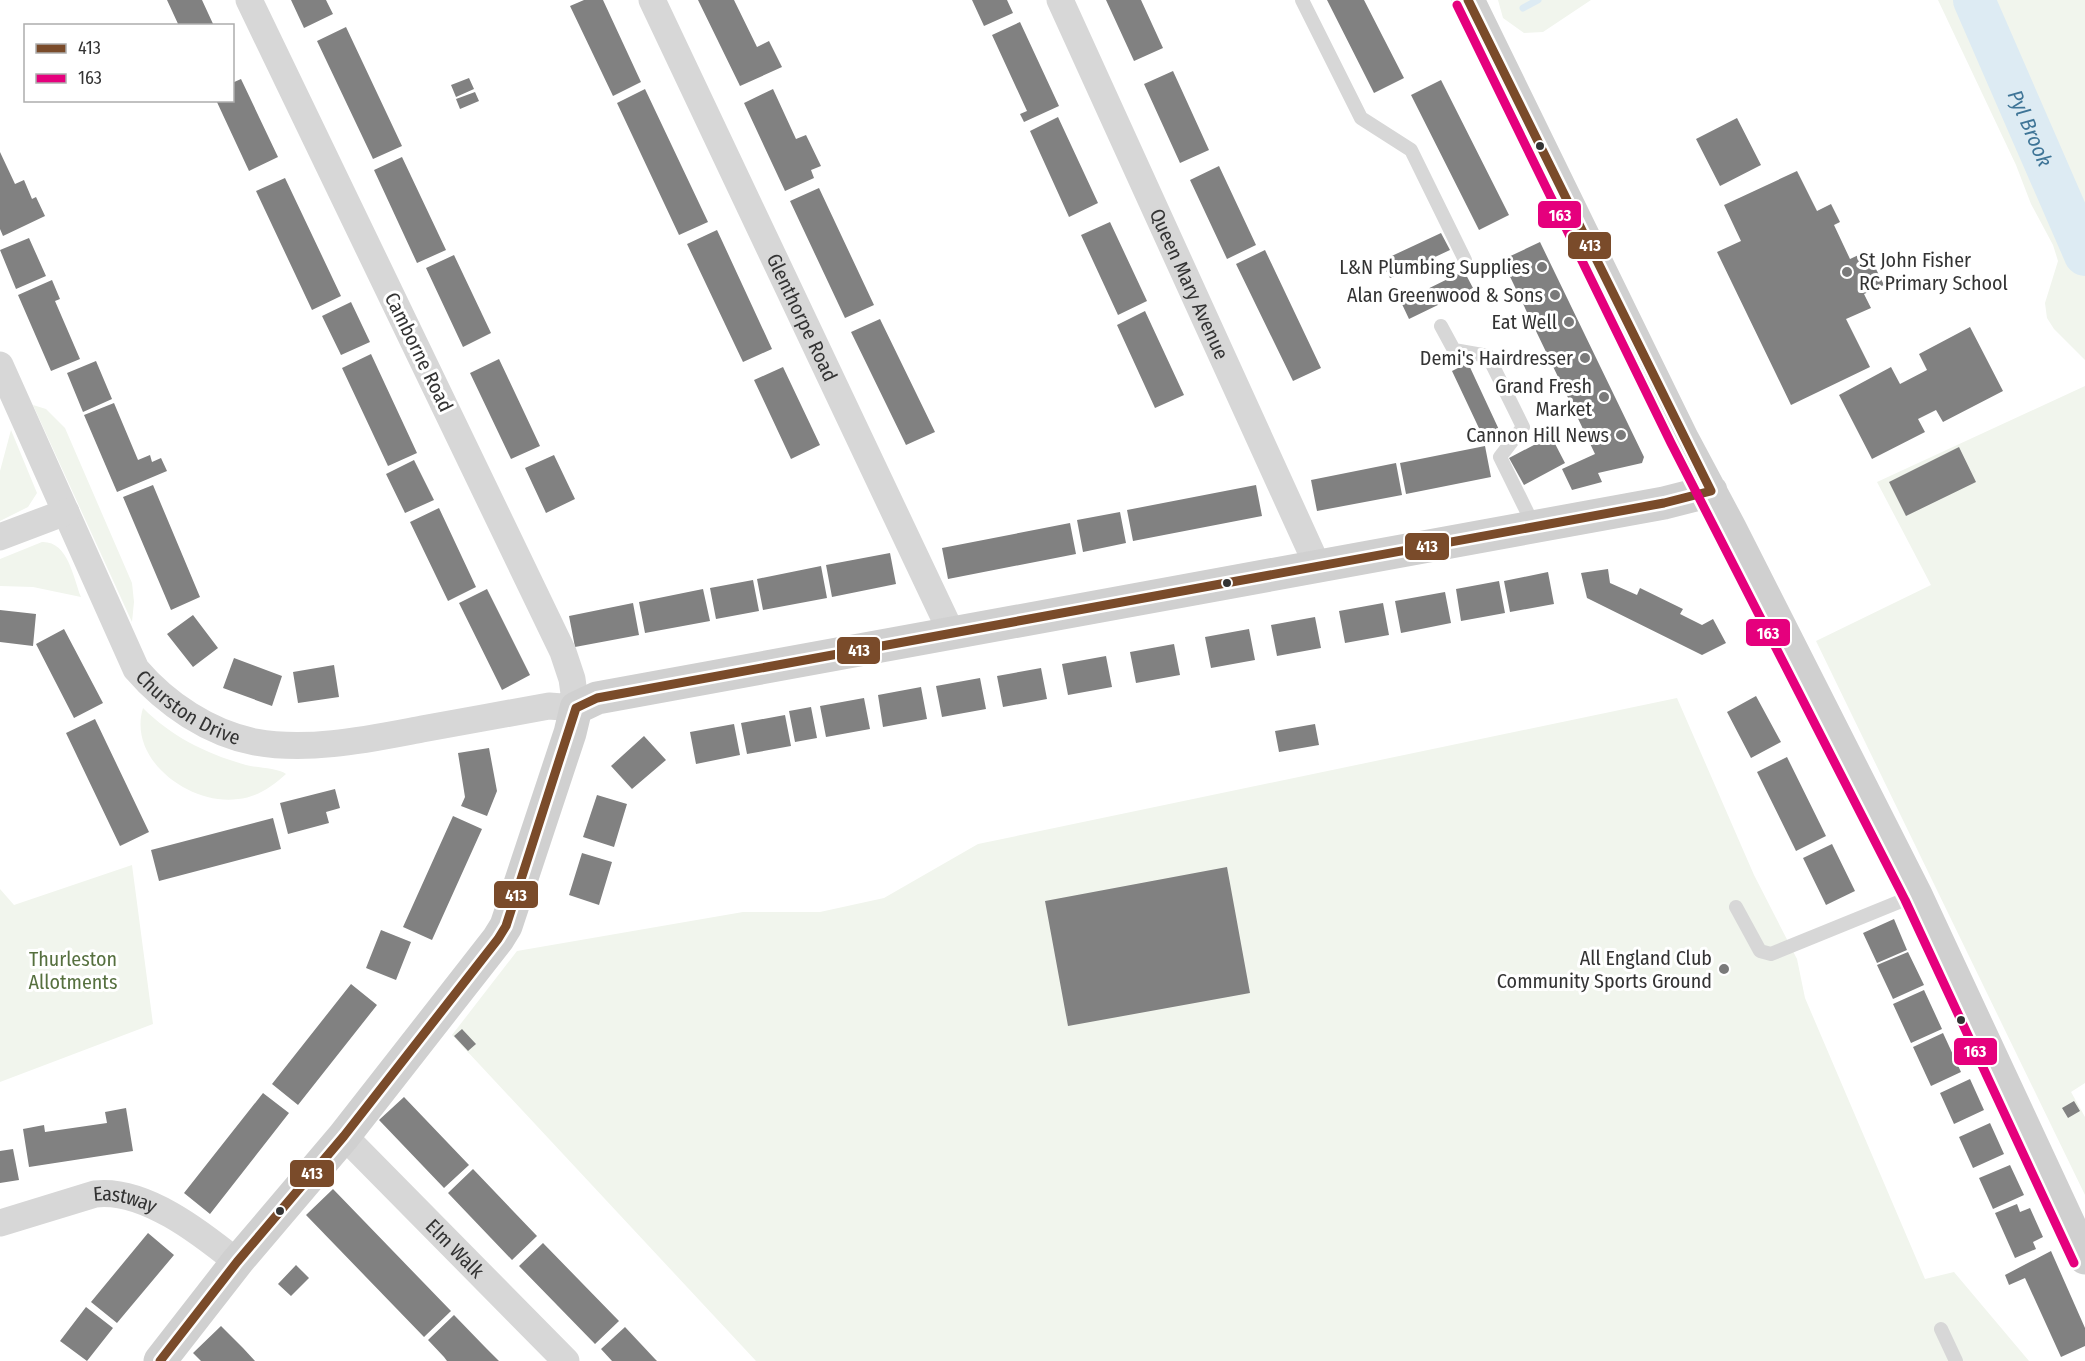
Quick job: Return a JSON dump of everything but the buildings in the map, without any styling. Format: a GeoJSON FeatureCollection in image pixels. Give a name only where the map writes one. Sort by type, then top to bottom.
{"type":"FeatureCollection","features":[{"type":"Feature","properties":{"kind":"street","name":"Camborne Road"},"geometry":{"type":"LineString","coordinates":[[249,0],[563,652],[572,679],[576,708]]}},
{"type":"Feature","properties":{"kind":"street","name":"Glenthorpe Road"},"geometry":{"type":"LineString","coordinates":[[651,0],[952,634]]}},
{"type":"Feature","properties":{"kind":"street","name":"Queen Mary Avenue"},"geometry":{"type":"LineString","coordinates":[[1060,0],[1318,567]]}},
{"type":"Feature","properties":{"kind":"street"},"geometry":{"type":"LineString","coordinates":[[1468,0],[1710,491],[1916,896],[2085,1258]]}},
{"type":"Feature","properties":{"kind":"street","name":"Churston Drive"},"geometry":{"type":"LineString","coordinates":[[0,365],[136,669],[173,705],[225,732],[253,742],[285,746],[369,739],[549,706],[576,708]]}},
{"type":"Feature","properties":{"kind":"street"},"geometry":{"type":"LineString","coordinates":[[160,1361],[237,1262],[344,1136],[506,926],[570,733],[576,708],[597,698],[1535,527],[1664,503],[1710,491]]}},
{"type":"Feature","properties":{"kind":"street"},"geometry":{"type":"LineString","coordinates":[[0,537],[66,512]]}},
{"type":"Feature","properties":{"kind":"street","name":"Elm Walk"},"geometry":{"type":"LineString","coordinates":[[344,1136],[566,1361]]}},
{"type":"Feature","properties":{"kind":"street","name":"Eastway"},"geometry":{"type":"LineString","coordinates":[[0,1223],[96,1194],[112,1192],[145,1202],[179,1221],[237,1262]]}},
{"type":"Feature","properties":{"kind":"lane"},"geometry":{"type":"LineString","coordinates":[[1302,0],[1361,118],[1411,150],[1465,260]]}},
{"type":"Feature","properties":{"kind":"lane"},"geometry":{"type":"LineString","coordinates":[[1441,326],[1454,350],[1488,356],[1523,427],[1500,458],[1535,527]]}},
{"type":"Feature","properties":{"kind":"lane"},"geometry":{"type":"LineString","coordinates":[[1736,907],[1760,951],[1771,954],[1916,896]]}},
{"type":"Feature","properties":{"kind":"lane"},"geometry":{"type":"LineString","coordinates":[[1941,1329],[1956,1361]]}},
{"type":"Feature","properties":{"kind":"green space"},"geometry":{"type":"Polygon","coordinates":[[[1498,0],[1591,0],[1543,32],[1524,33],[1503,18],[1498,0]]]}},
{"type":"Feature","properties":{"kind":"green space"},"geometry":{"type":"Polygon","coordinates":[[[1938,0],[2085,0],[2085,360],[2054,329],[2047,318],[2045,303],[2058,261],[2053,245],[2031,204],[2016,165],[1938,0]]]}},
{"type":"Feature","properties":{"kind":"green space"},"geometry":{"type":"Polygon","coordinates":[[[2085,386],[2085,1083],[2071,1092],[2085,1117],[2085,1195],[1816,641],[1931,585],[1877,482],[2085,386]]]}},
{"type":"Feature","properties":{"kind":"green space"},"geometry":{"type":"Polygon","coordinates":[[[33,405],[46,409],[65,428],[132,583],[134,602],[132,622],[33,405]]]}},
{"type":"Feature","properties":{"kind":"green space"},"geometry":{"type":"Polygon","coordinates":[[[11,430],[37,493],[28,507],[0,521],[0,471],[11,430]]]}},
{"type":"Feature","properties":{"kind":"green space"},"geometry":{"type":"Polygon","coordinates":[[[42,542],[51,543],[64,554],[81,597],[33,587],[0,586],[0,559],[42,542]]]}},
{"type":"Feature","properties":{"kind":"green space"},"geometry":{"type":"Polygon","coordinates":[[[1677,698],[1754,875],[1797,959],[1805,998],[1925,1279],[1954,1272],[2029,1361],[756,1361],[452,1035],[517,951],[743,912],[820,912],[884,898],[978,844],[1677,698]]]}},
{"type":"Feature","properties":{"kind":"green space"},"geometry":{"type":"Polygon","coordinates":[[[143,708],[166,728],[204,750],[246,765],[273,769],[286,774],[264,791],[238,799],[220,799],[201,795],[183,787],[167,776],[144,745],[141,727],[143,708]]]}},
{"type":"Feature","properties":{"kind":"green space","name":"Thurleston Allotments"},"geometry":{"type":"Polygon","coordinates":[[[132,865],[153,1024],[0,1082],[0,889],[14,905],[132,865]]]}},
{"type":"Feature","properties":{"kind":"waterway"},"geometry":{"type":"LineString","coordinates":[[1523,8],[1538,0]]}},
{"type":"Feature","properties":{"kind":"waterway","name":"Pyl Brook"},"geometry":{"type":"LineString","coordinates":[[1974,0],[2085,255]]}},
{"type":"Feature","properties":{"kind":"transit line","name":"413"},"geometry":{"type":"LineString","coordinates":[[1468,0],[1711,491]]}},
{"type":"Feature","properties":{"kind":"transit line","name":"163"},"geometry":{"type":"LineString","coordinates":[[1457,5],[1671,443],[1905,900],[2074,1263]]}},
{"type":"Feature","properties":{"kind":"transit line","name":"413"},"geometry":{"type":"LineString","coordinates":[[576,708],[597,698],[1664,503],[1711,491]]}},
{"type":"Feature","properties":{"kind":"transit line","name":"413"},"geometry":{"type":"LineString","coordinates":[[160,1361],[237,1262],[344,1136],[498,939],[506,926],[576,708]]}},
{"type":"Feature","properties":{"kind":"place","name":"L&N Plumbing Supplies"},"geometry":{"type":"Point","coordinates":[1542,267]}},
{"type":"Feature","properties":{"kind":"place","name":"St John Fisher RC Primary School"},"geometry":{"type":"Point","coordinates":[1847,272]}},
{"type":"Feature","properties":{"kind":"place","name":"Alan Greenwood & Sons"},"geometry":{"type":"Point","coordinates":[1555,295]}},
{"type":"Feature","properties":{"kind":"place","name":"Eat Well"},"geometry":{"type":"Point","coordinates":[1569,322]}},
{"type":"Feature","properties":{"kind":"place","name":"Demi's Hairdresser"},"geometry":{"type":"Point","coordinates":[1585,358]}},
{"type":"Feature","properties":{"kind":"place","name":"Grand Fresh Market"},"geometry":{"type":"Point","coordinates":[1604,397]}},
{"type":"Feature","properties":{"kind":"place","name":"Cannon Hill News"},"geometry":{"type":"Point","coordinates":[1621,435]}},
{"type":"Feature","properties":{"kind":"place","name":"All England Club Community Sports Ground"},"geometry":{"type":"Point","coordinates":[1724,969]}}]}
